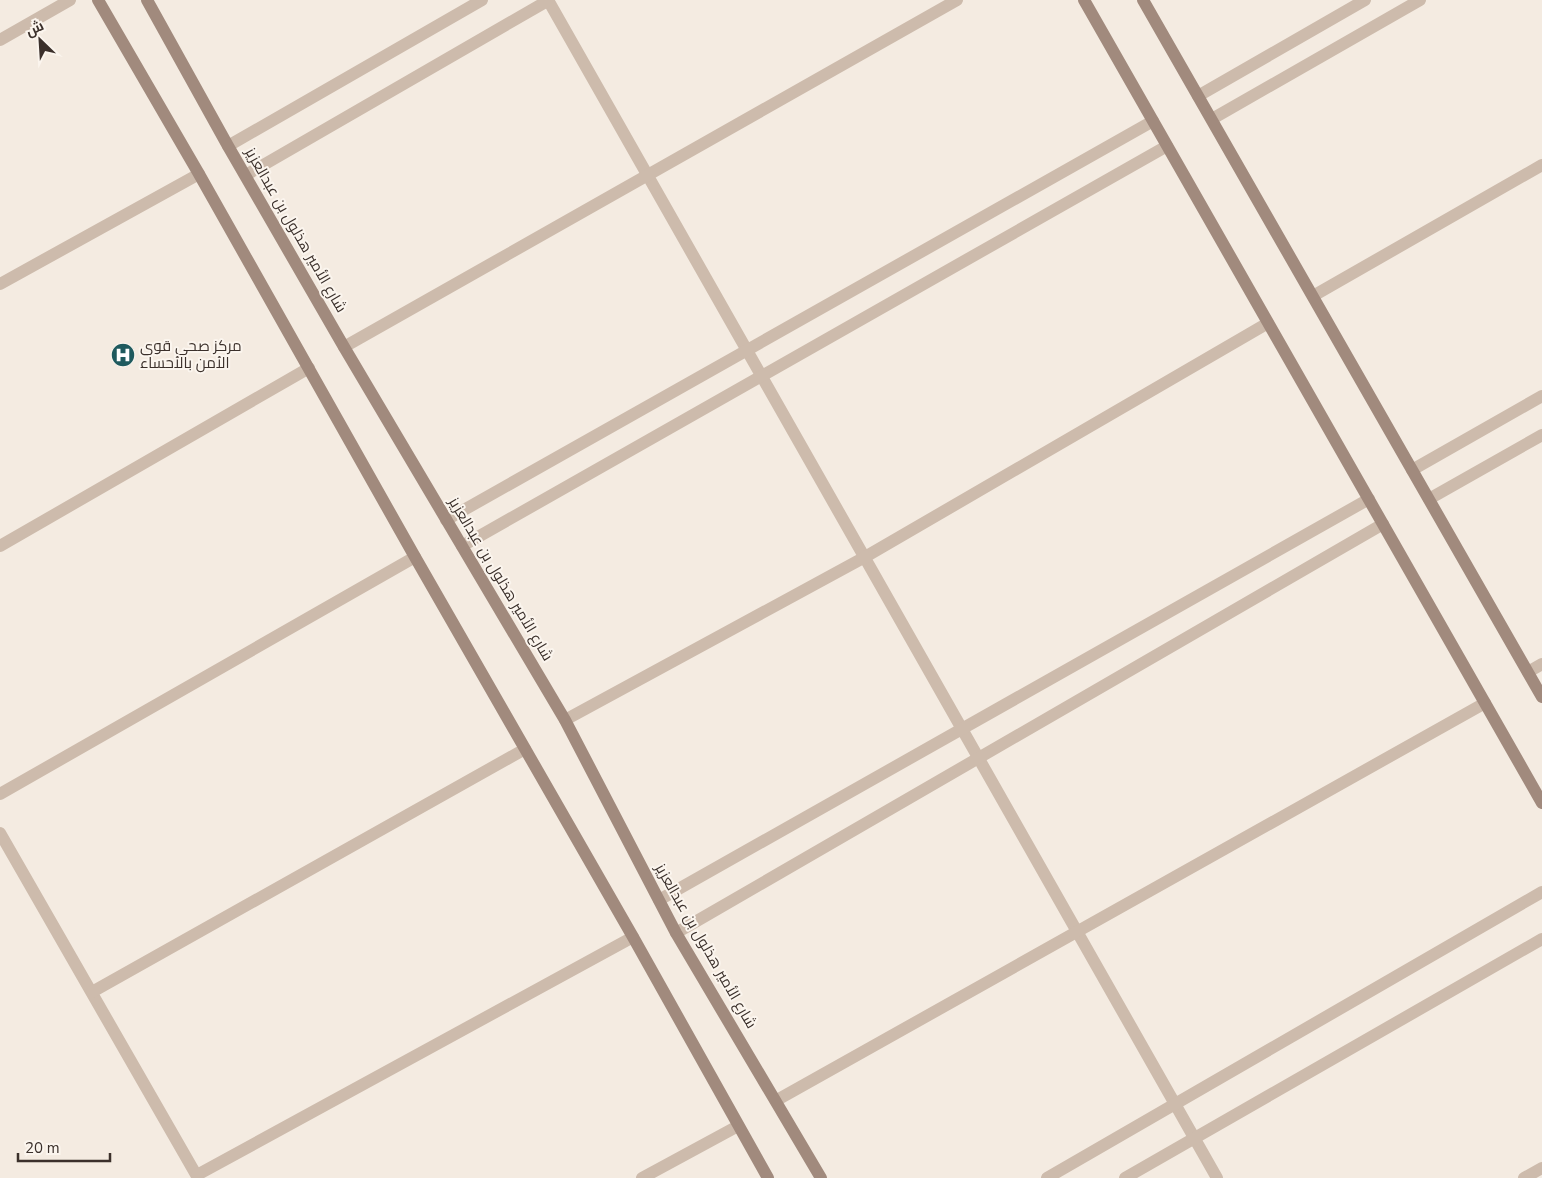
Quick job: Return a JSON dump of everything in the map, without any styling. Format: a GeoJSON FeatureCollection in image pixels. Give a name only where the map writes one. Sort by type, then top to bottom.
{"type":"FeatureCollection","features":[{"type":"Feature","properties":{"kind":"street"},"geometry":{"type":"LineString","coordinates":[[0,40],[70,0]]}},
{"type":"Feature","properties":{"kind":"street"},"geometry":{"type":"LineString","coordinates":[[98,0],[633,937],[768,1178]]}},
{"type":"Feature","properties":{"kind":"street","name":"شارع الأمير هذلول بن عبدالعزيز"},"geometry":{"type":"LineString","coordinates":[[147,0],[228,146],[344,347],[565,720],[676,932],[821,1178]]}},
{"type":"Feature","properties":{"kind":"street"},"geometry":{"type":"LineString","coordinates":[[228,146],[482,0]]}},
{"type":"Feature","properties":{"kind":"street"},"geometry":{"type":"LineString","coordinates":[[246,175],[549,0],[1218,1178]]}},
{"type":"Feature","properties":{"kind":"street"},"geometry":{"type":"LineString","coordinates":[[344,347],[957,0]]}},
{"type":"Feature","properties":{"kind":"street"},"geometry":{"type":"LineString","coordinates":[[1084,0],[1542,803]]}},
{"type":"Feature","properties":{"kind":"street"},"geometry":{"type":"LineString","coordinates":[[1143,0],[1542,697]]}},
{"type":"Feature","properties":{"kind":"street"},"geometry":{"type":"LineString","coordinates":[[1198,96],[1365,0]]}},
{"type":"Feature","properties":{"kind":"street"},"geometry":{"type":"LineString","coordinates":[[1212,119],[1420,0]]}},
{"type":"Feature","properties":{"kind":"street"},"geometry":{"type":"LineString","coordinates":[[446,520],[1153,121]]}},
{"type":"Feature","properties":{"kind":"street"},"geometry":{"type":"LineString","coordinates":[[462,546],[1167,146]]}},
{"type":"Feature","properties":{"kind":"street"},"geometry":{"type":"LineString","coordinates":[[1313,296],[1542,165]]}},
{"type":"Feature","properties":{"kind":"street"},"geometry":{"type":"LineString","coordinates":[[0,284],[199,174]]}},
{"type":"Feature","properties":{"kind":"street"},"geometry":{"type":"LineString","coordinates":[[565,720],[865,557],[1268,323]]}},
{"type":"Feature","properties":{"kind":"street"},"geometry":{"type":"LineString","coordinates":[[0,546],[309,368]]}},
{"type":"Feature","properties":{"kind":"street"},"geometry":{"type":"LineString","coordinates":[[1412,470],[1542,396]]}},
{"type":"Feature","properties":{"kind":"street"},"geometry":{"type":"LineString","coordinates":[[1429,499],[1542,435]]}},
{"type":"Feature","properties":{"kind":"street"},"geometry":{"type":"LineString","coordinates":[[659,900],[1369,499]]}},
{"type":"Feature","properties":{"kind":"street"},"geometry":{"type":"LineString","coordinates":[[676,932],[1383,524]]}},
{"type":"Feature","properties":{"kind":"street"},"geometry":{"type":"LineString","coordinates":[[0,794],[415,558]]}},
{"type":"Feature","properties":{"kind":"street"},"geometry":{"type":"LineString","coordinates":[[1528,672],[1542,664]]}},
{"type":"Feature","properties":{"kind":"street"},"geometry":{"type":"LineString","coordinates":[[776,1100],[1485,704]]}},
{"type":"Feature","properties":{"kind":"street"},"geometry":{"type":"LineString","coordinates":[[92,992],[525,749]]}},
{"type":"Feature","properties":{"kind":"street"},"geometry":{"type":"LineString","coordinates":[[0,833],[197,1177],[633,937]]}},
{"type":"Feature","properties":{"kind":"street"},"geometry":{"type":"LineString","coordinates":[[1047,1178],[1542,892]]}},
{"type":"Feature","properties":{"kind":"street"},"geometry":{"type":"LineString","coordinates":[[1124,1178],[1542,939]]}},
{"type":"Feature","properties":{"kind":"street"},"geometry":{"type":"LineString","coordinates":[[642,1178],[738,1126]]}},
{"type":"Feature","properties":{"kind":"street"},"geometry":{"type":"LineString","coordinates":[[1524,1178],[1542,1168]]}},
{"type":"Feature","properties":{"kind":"place","name":"مركز صحي قوى الأمن بالأحساء"},"geometry":{"type":"Point","coordinates":[123,355]}}]}
